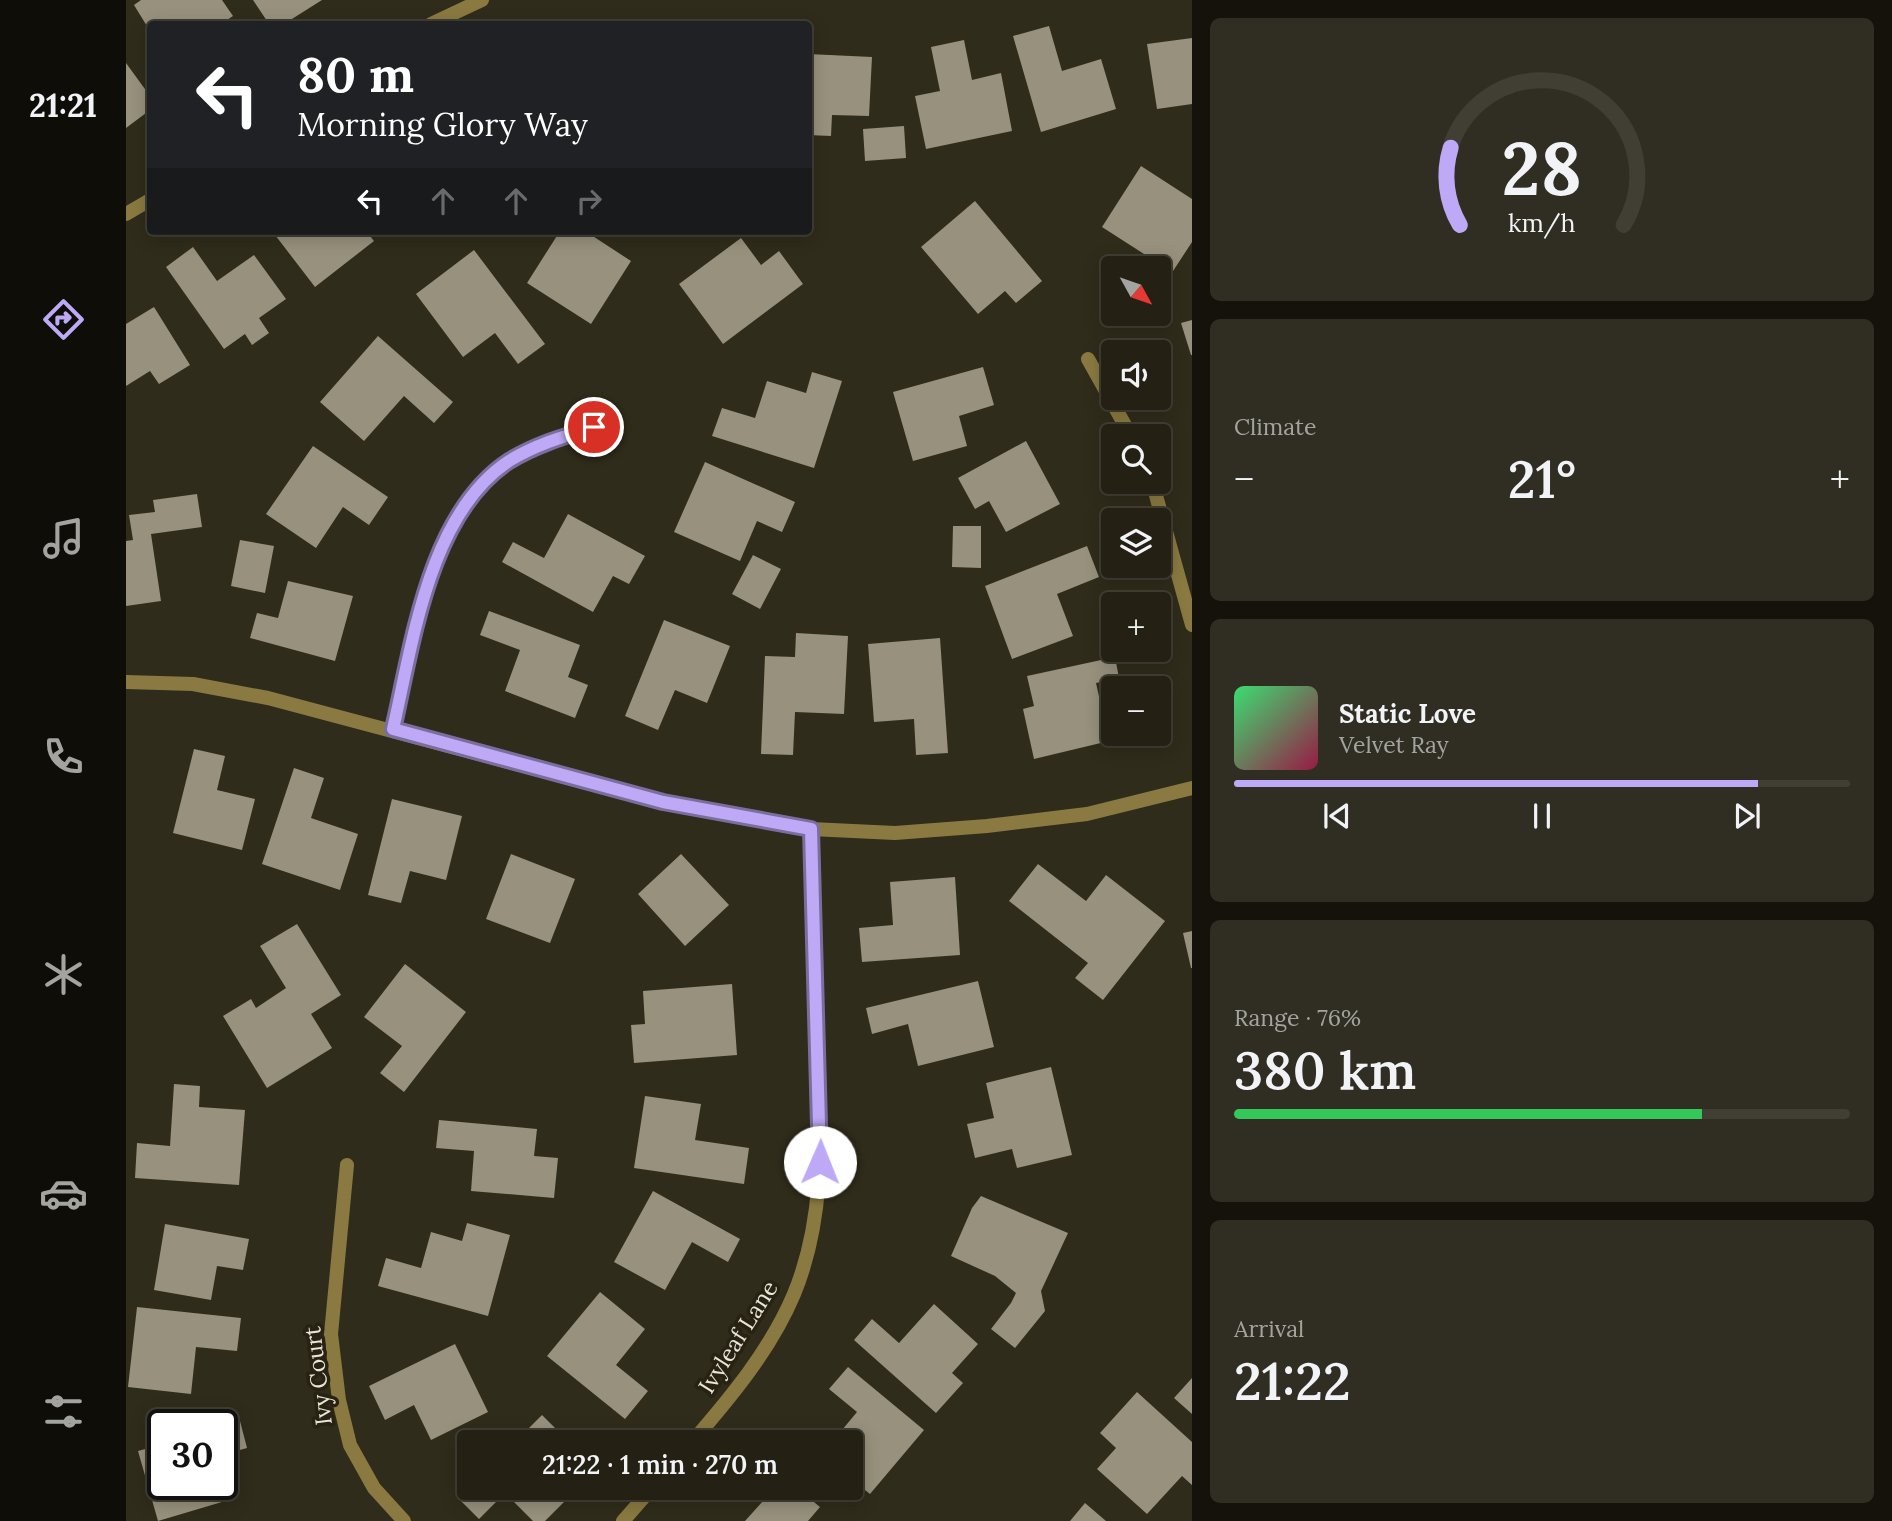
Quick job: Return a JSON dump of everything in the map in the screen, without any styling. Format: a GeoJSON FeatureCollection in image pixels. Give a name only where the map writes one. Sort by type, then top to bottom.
{"type":"FeatureCollection","features":[{"type":"Feature","properties":{"kind":"street"},"geometry":{"type":"LineString","coordinates":[[437,21],[482,0]]}},
{"type":"Feature","properties":{"kind":"street"},"geometry":{"type":"LineString","coordinates":[[126,214],[147,202]]}},
{"type":"Feature","properties":{"kind":"street"},"geometry":{"type":"LineString","coordinates":[[1088,359],[1124,424]]}},
{"type":"Feature","properties":{"kind":"street"},"geometry":{"type":"LineString","coordinates":[[393,729],[420,615],[440,552],[459,513],[484,481],[510,461],[558,439],[612,422]]}},
{"type":"Feature","properties":{"kind":"street"},"geometry":{"type":"LineString","coordinates":[[1156,494],[1192,625]]}},
{"type":"Feature","properties":{"kind":"street"},"geometry":{"type":"LineString","coordinates":[[126,682],[193,684],[268,698],[663,802],[811,829],[895,832],[987,827],[1087,814],[1192,789]]}},
{"type":"Feature","properties":{"kind":"street","name":"Ivyleaf Lane"},"geometry":{"type":"LineString","coordinates":[[702,1430],[738,1388],[794,1295],[814,1223],[821,1141],[811,829]]}},
{"type":"Feature","properties":{"kind":"street","name":"Ivy Court"},"geometry":{"type":"LineString","coordinates":[[347,1165],[331,1335],[339,1400],[350,1445],[374,1488],[404,1521]]}},
{"type":"Feature","properties":{"kind":"street"},"geometry":{"type":"LineString","coordinates":[[623,1521],[641,1500]]}},
{"type":"Feature","properties":{"kind":"building"},"geometry":{"type":"Polygon","coordinates":[[[141,0],[222,0],[233,16],[226,21],[147,21],[147,26],[134,5],[141,0]]]}},
{"type":"Feature","properties":{"kind":"building"},"geometry":{"type":"Polygon","coordinates":[[[253,0],[322,0],[289,21],[267,21],[253,0]]]}},
{"type":"Feature","properties":{"kind":"building"},"geometry":{"type":"Polygon","coordinates":[[[1049,26],[1062,71],[1101,59],[1116,109],[1041,132],[1013,36],[1049,26]]]}},
{"type":"Feature","properties":{"kind":"building"},"geometry":{"type":"Polygon","coordinates":[[[1192,38],[1192,104],[1157,109],[1147,44],[1192,38]]]}},
{"type":"Feature","properties":{"kind":"building"},"geometry":{"type":"Polygon","coordinates":[[[964,40],[972,80],[1001,73],[1012,131],[926,149],[915,96],[940,91],[931,47],[964,40]]]}},
{"type":"Feature","properties":{"kind":"building"},"geometry":{"type":"Polygon","coordinates":[[[812,54],[872,57],[869,116],[832,115],[831,136],[812,135],[812,54]]]}},
{"type":"Feature","properties":{"kind":"building"},"geometry":{"type":"Polygon","coordinates":[[[126,63],[147,92],[147,112],[126,128],[126,63]]]}},
{"type":"Feature","properties":{"kind":"building"},"geometry":{"type":"Polygon","coordinates":[[[904,126],[906,158],[865,161],[863,129],[904,126]]]}},
{"type":"Feature","properties":{"kind":"building"},"geometry":{"type":"Polygon","coordinates":[[[1141,166],[1192,199],[1192,242],[1171,274],[1171,256],[1143,256],[1144,254],[1102,227],[1141,166]]]}},
{"type":"Feature","properties":{"kind":"building"},"geometry":{"type":"Polygon","coordinates":[[[975,201],[1042,281],[1016,303],[1005,291],[978,314],[921,247],[975,201]]]}},
{"type":"Feature","properties":{"kind":"building"},"geometry":{"type":"Polygon","coordinates":[[[275,235],[369,235],[374,241],[315,287],[275,235]]]}},
{"type":"Feature","properties":{"kind":"building"},"geometry":{"type":"Polygon","coordinates":[[[557,235],[591,235],[631,261],[591,324],[527,283],[557,235]]]}},
{"type":"Feature","properties":{"kind":"building"},"geometry":{"type":"Polygon","coordinates":[[[741,238],[761,265],[779,251],[803,284],[723,344],[679,284],[741,238]]]}},
{"type":"Feature","properties":{"kind":"building"},"geometry":{"type":"Polygon","coordinates":[[[193,247],[217,281],[254,255],[286,299],[259,318],[269,333],[252,345],[245,334],[224,349],[166,267],[193,247]]]}},
{"type":"Feature","properties":{"kind":"building"},"geometry":{"type":"Polygon","coordinates":[[[474,250],[545,344],[518,364],[495,333],[463,357],[416,294],[474,250]]]}},
{"type":"Feature","properties":{"kind":"building"},"geometry":{"type":"Polygon","coordinates":[[[154,307],[190,365],[159,384],[150,371],[126,386],[126,324],[154,307]]]}},
{"type":"Feature","properties":{"kind":"building"},"geometry":{"type":"Polygon","coordinates":[[[1192,320],[1192,355],[1191,355],[1181,323],[1192,320]]]}},
{"type":"Feature","properties":{"kind":"building"},"geometry":{"type":"Polygon","coordinates":[[[378,336],[453,402],[434,423],[404,396],[364,441],[320,402],[378,336]]]}},
{"type":"Feature","properties":{"kind":"building"},"geometry":{"type":"Polygon","coordinates":[[[983,367],[994,405],[959,416],[967,446],[913,461],[893,392],[983,367]]]}},
{"type":"Feature","properties":{"kind":"building"},"geometry":{"type":"Polygon","coordinates":[[[812,372],[842,381],[814,468],[712,436],[722,408],[755,418],[767,381],[806,393],[812,372]]]}},
{"type":"Feature","properties":{"kind":"building"},"geometry":{"type":"Polygon","coordinates":[[[1026,441],[1060,504],[1006,532],[989,501],[975,509],[958,478],[1026,441]]]}},
{"type":"Feature","properties":{"kind":"building"},"geometry":{"type":"Polygon","coordinates":[[[313,446],[388,497],[369,525],[343,507],[316,548],[266,514],[313,446]]]}},
{"type":"Feature","properties":{"kind":"building"},"geometry":{"type":"Polygon","coordinates":[[[705,462],[795,502],[782,532],[757,521],[740,561],[674,532],[705,462]]]}},
{"type":"Feature","properties":{"kind":"building"},"geometry":{"type":"Polygon","coordinates":[[[197,494],[202,527],[151,534],[161,601],[126,606],[126,541],[133,540],[129,515],[155,512],[153,500],[197,494]]]}},
{"type":"Feature","properties":{"kind":"building"},"geometry":{"type":"Polygon","coordinates":[[[568,514],[645,556],[629,584],[613,576],[593,612],[502,562],[513,542],[544,558],[568,514]]]}},
{"type":"Feature","properties":{"kind":"building"},"geometry":{"type":"Polygon","coordinates":[[[953,526],[981,526],[981,568],[952,567],[953,526]]]}},
{"type":"Feature","properties":{"kind":"building"},"geometry":{"type":"Polygon","coordinates":[[[240,540],[274,546],[265,593],[231,586],[240,540]]]}},
{"type":"Feature","properties":{"kind":"building"},"geometry":{"type":"Polygon","coordinates":[[[1087,546],[1099,577],[1057,594],[1073,636],[1012,659],[985,586],[1087,546]]]}},
{"type":"Feature","properties":{"kind":"building"},"geometry":{"type":"Polygon","coordinates":[[[753,555],[781,569],[760,609],[732,594],[753,555]]]}},
{"type":"Feature","properties":{"kind":"building"},"geometry":{"type":"Polygon","coordinates":[[[288,581],[353,596],[335,661],[250,638],[257,613],[278,618],[288,581]]]}},
{"type":"Feature","properties":{"kind":"building"},"geometry":{"type":"Polygon","coordinates":[[[489,611],[580,645],[568,677],[588,685],[575,718],[505,691],[520,650],[480,635],[489,611]]]}},
{"type":"Feature","properties":{"kind":"building"},"geometry":{"type":"Polygon","coordinates":[[[664,620],[730,646],[707,703],[675,690],[658,730],[625,716],[664,620]]]}},
{"type":"Feature","properties":{"kind":"building"},"geometry":{"type":"Polygon","coordinates":[[[796,633],[848,636],[844,714],[795,712],[793,755],[761,754],[765,656],[795,657],[796,633]]]}},
{"type":"Feature","properties":{"kind":"building"},"geometry":{"type":"Polygon","coordinates":[[[940,638],[948,753],[916,755],[914,719],[874,722],[868,644],[940,638]]]}},
{"type":"Feature","properties":{"kind":"building"},"geometry":{"type":"Polygon","coordinates":[[[1101,660],[1116,662],[1119,676],[1101,676],[1101,682],[1096,683],[1101,705],[1101,743],[1034,759],[1023,709],[1034,706],[1027,676],[1101,660]]]}},
{"type":"Feature","properties":{"kind":"building"},"geometry":{"type":"Polygon","coordinates":[[[194,749],[225,756],[217,790],[255,799],[242,850],[173,833],[194,749]]]}},
{"type":"Feature","properties":{"kind":"building"},"geometry":{"type":"Polygon","coordinates":[[[294,768],[324,778],[311,818],[358,834],[340,890],[262,864],[294,768]]]}},
{"type":"Feature","properties":{"kind":"building"},"geometry":{"type":"Polygon","coordinates":[[[392,799],[462,816],[446,880],[410,871],[401,903],[368,895],[392,799]]]}},
{"type":"Feature","properties":{"kind":"building"},"geometry":{"type":"Polygon","coordinates":[[[511,854],[575,879],[550,943],[486,919],[511,854]]]}},
{"type":"Feature","properties":{"kind":"building"},"geometry":{"type":"Polygon","coordinates":[[[681,854],[729,905],[685,946],[638,894],[681,854]]]}},
{"type":"Feature","properties":{"kind":"building"},"geometry":{"type":"Polygon","coordinates":[[[1038,864],[1086,901],[1106,875],[1165,921],[1103,1000],[1075,978],[1088,963],[1009,901],[1038,864]]]}},
{"type":"Feature","properties":{"kind":"building"},"geometry":{"type":"Polygon","coordinates":[[[955,877],[960,955],[862,962],[859,928],[893,925],[890,882],[955,877]]]}},
{"type":"Feature","properties":{"kind":"building"},"geometry":{"type":"Polygon","coordinates":[[[297,924],[341,995],[311,1014],[332,1048],[267,1088],[223,1016],[251,999],[256,1008],[286,988],[260,946],[297,924]]]}},
{"type":"Feature","properties":{"kind":"building"},"geometry":{"type":"Polygon","coordinates":[[[1192,931],[1192,968],[1191,968],[1183,933],[1192,931]]]}},
{"type":"Feature","properties":{"kind":"building"},"geometry":{"type":"Polygon","coordinates":[[[405,964],[466,1012],[404,1092],[380,1073],[402,1046],[364,1017],[405,964]]]}},
{"type":"Feature","properties":{"kind":"building"},"geometry":{"type":"Polygon","coordinates":[[[978,981],[994,1047],[918,1066],[908,1024],[872,1034],[866,1008],[978,981]]]}},
{"type":"Feature","properties":{"kind":"building"},"geometry":{"type":"Polygon","coordinates":[[[732,984],[737,1055],[634,1063],[631,1025],[645,1024],[643,991],[732,984]]]}},
{"type":"Feature","properties":{"kind":"building"},"geometry":{"type":"Polygon","coordinates":[[[1051,1067],[1072,1155],[1017,1168],[1012,1149],[975,1158],[967,1124],[994,1118],[986,1083],[1051,1067]]]}},
{"type":"Feature","properties":{"kind":"building"},"geometry":{"type":"Polygon","coordinates":[[[174,1084],[200,1086],[199,1107],[245,1110],[239,1185],[135,1178],[137,1143],[170,1146],[174,1084]]]}},
{"type":"Feature","properties":{"kind":"building"},"geometry":{"type":"Polygon","coordinates":[[[645,1096],[701,1104],[695,1140],[749,1148],[744,1184],[634,1168],[645,1096]]]}},
{"type":"Feature","properties":{"kind":"building"},"geometry":{"type":"Polygon","coordinates":[[[439,1120],[537,1129],[534,1156],[558,1158],[554,1198],[471,1191],[474,1151],[436,1148],[439,1120]]]}},
{"type":"Feature","properties":{"kind":"building"},"geometry":{"type":"Polygon","coordinates":[[[653,1191],[740,1239],[728,1262],[692,1242],[665,1290],[614,1262],[653,1191]]]}},
{"type":"Feature","properties":{"kind":"building"},"geometry":{"type":"Polygon","coordinates":[[[981,1196],[1068,1233],[1041,1291],[1045,1311],[1015,1348],[991,1329],[1016,1293],[995,1276],[951,1256],[972,1208],[981,1196]]]}},
{"type":"Feature","properties":{"kind":"building"},"geometry":{"type":"Polygon","coordinates":[[[467,1223],[510,1235],[488,1316],[378,1286],[386,1258],[421,1268],[431,1232],[462,1241],[467,1223]]]}},
{"type":"Feature","properties":{"kind":"building"},"geometry":{"type":"Polygon","coordinates":[[[165,1224],[249,1239],[243,1270],[217,1266],[211,1300],[154,1290],[165,1224]]]}},
{"type":"Feature","properties":{"kind":"building"},"geometry":{"type":"Polygon","coordinates":[[[600,1292],[645,1329],[616,1365],[648,1391],[625,1419],[547,1356],[600,1292]]]}},
{"type":"Feature","properties":{"kind":"building"},"geometry":{"type":"Polygon","coordinates":[[[934,1304],[978,1344],[952,1373],[963,1383],[936,1413],[854,1340],[872,1319],[899,1343],[934,1304]]]}},
{"type":"Feature","properties":{"kind":"building"},"geometry":{"type":"Polygon","coordinates":[[[137,1307],[241,1318],[237,1351],[196,1347],[191,1394],[128,1387],[137,1307]]]}},
{"type":"Feature","properties":{"kind":"building"},"geometry":{"type":"Polygon","coordinates":[[[455,1344],[488,1412],[431,1440],[414,1405],[385,1420],[369,1386],[455,1344]]]}},
{"type":"Feature","properties":{"kind":"building"},"geometry":{"type":"Polygon","coordinates":[[[848,1367],[924,1430],[870,1494],[863,1488],[863,1430],[842,1430],[857,1412],[829,1389],[848,1367]]]}},
{"type":"Feature","properties":{"kind":"building"},"geometry":{"type":"Polygon","coordinates":[[[1192,1378],[1192,1414],[1174,1398],[1192,1378]]]}},
{"type":"Feature","properties":{"kind":"building"},"geometry":{"type":"Polygon","coordinates":[[[1137,1392],[1192,1442],[1192,1485],[1182,1476],[1147,1514],[1097,1469],[1116,1448],[1100,1433],[1137,1392]]]}},
{"type":"Feature","properties":{"kind":"building"},"geometry":{"type":"Polygon","coordinates":[[[542,1415],[557,1430],[527,1430],[542,1415]]]}},
{"type":"Feature","properties":{"kind":"building"},"geometry":{"type":"Polygon","coordinates":[[[238,1422],[247,1448],[238,1451],[238,1422]]]}},
{"type":"Feature","properties":{"kind":"building"},"geometry":{"type":"Polygon","coordinates":[[[147,1448],[147,1482],[138,1451],[147,1448]]]}},
{"type":"Feature","properties":{"kind":"building"},"geometry":{"type":"Polygon","coordinates":[[[152,1500],[229,1500],[158,1521],[152,1500]]]}},
{"type":"Feature","properties":{"kind":"building"},"geometry":{"type":"Polygon","coordinates":[[[460,1500],[498,1500],[479,1519],[460,1500]]]}},
{"type":"Feature","properties":{"kind":"building"},"geometry":{"type":"Polygon","coordinates":[[[512,1500],[566,1500],[545,1521],[533,1521],[512,1500]]]}},
{"type":"Feature","properties":{"kind":"building"},"geometry":{"type":"Polygon","coordinates":[[[812,1500],[820,1507],[808,1521],[745,1521],[763,1501],[812,1500]]]}},
{"type":"Feature","properties":{"kind":"building"},"geometry":{"type":"Polygon","coordinates":[[[1085,1503],[1106,1521],[1070,1521],[1085,1503]]]}},
{"type":"Feature","properties":{"kind":"route"},"geometry":{"type":"LineString","coordinates":[[594,427],[532,449],[510,461],[484,481],[459,513],[440,552],[420,615],[393,729],[663,802],[811,829],[820,1162]]}}]}
